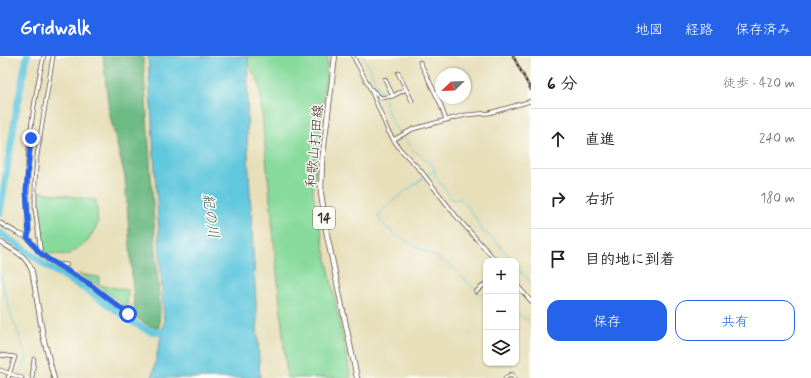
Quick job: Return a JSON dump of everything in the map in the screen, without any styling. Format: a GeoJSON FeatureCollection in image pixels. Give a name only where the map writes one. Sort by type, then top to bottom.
{"type":"FeatureCollection","features":[{"type":"Feature","properties":{"kind":"main road","name":"和歌山打田線"},"geometry":{"type":"LineString","coordinates":[[335,56],[322,162],[321,193],[327,235],[357,378]]}},
{"type":"Feature","properties":{"kind":"main road"},"geometry":{"type":"LineString","coordinates":[[0,242],[21,255],[29,262],[31,267],[43,336],[54,378]]}},
{"type":"Feature","properties":{"kind":"street"},"geometry":{"type":"LineString","coordinates":[[27,237],[29,233],[27,178],[36,90],[44,56]]}},
{"type":"Feature","properties":{"kind":"street"},"geometry":{"type":"LineString","coordinates":[[41,254],[35,208],[35,182],[37,156],[53,56]]}},
{"type":"Feature","properties":{"kind":"street"},"geometry":{"type":"LineString","coordinates":[[353,56],[370,88],[393,140],[436,189],[456,216],[493,258]]}},
{"type":"Feature","properties":{"kind":"street"},"geometry":{"type":"LineString","coordinates":[[420,62],[440,103],[446,120]]}},
{"type":"Feature","properties":{"kind":"street"},"geometry":{"type":"LineString","coordinates":[[398,73],[412,101]]}},
{"type":"Feature","properties":{"kind":"street"},"geometry":{"type":"LineString","coordinates":[[385,79],[393,96]]}},
{"type":"Feature","properties":{"kind":"street"},"geometry":{"type":"LineString","coordinates":[[370,88],[381,98],[393,96],[406,89]]}},
{"type":"Feature","properties":{"kind":"street"},"geometry":{"type":"LineString","coordinates":[[393,140],[413,129],[446,120],[489,113],[531,102]]}},
{"type":"Feature","properties":{"kind":"street"},"geometry":{"type":"LineString","coordinates":[[0,223],[27,237],[41,254],[91,285],[128,314]]}},
{"type":"Feature","properties":{"kind":"street"},"geometry":{"type":"LineString","coordinates":[[56,264],[67,265]]}},
{"type":"Feature","properties":{"kind":"street"},"geometry":{"type":"LineString","coordinates":[[476,292],[483,286]]}},
{"type":"Feature","properties":{"kind":"street"},"geometry":{"type":"LineString","coordinates":[[519,287],[531,300]]}},
{"type":"Feature","properties":{"kind":"street"},"geometry":{"type":"LineString","coordinates":[[0,355],[15,357],[8,378]]}},
{"type":"Feature","properties":{"kind":"street"},"geometry":{"type":"LineString","coordinates":[[32,378],[34,359]]}},
{"type":"Feature","properties":{"kind":"street"},"geometry":{"type":"LineString","coordinates":[[0,370],[20,378]]}},
{"type":"Feature","properties":{"kind":"street"},"geometry":{"type":"LineString","coordinates":[[505,378],[512,374],[514,378]]}},
{"type":"Feature","properties":{"kind":"green space"},"geometry":{"type":"Polygon","coordinates":[[[103,56],[143,56],[160,310],[159,328],[149,326],[135,317],[125,177],[109,112],[103,56]]]}},
{"type":"Feature","properties":{"kind":"green space"},"geometry":{"type":"Polygon","coordinates":[[[248,56],[328,56],[313,193],[351,378],[287,378],[259,82],[248,64],[248,56]]]}},
{"type":"Feature","properties":{"kind":"green space"},"geometry":{"type":"Polygon","coordinates":[[[36,191],[96,200],[98,224],[87,242],[67,255],[44,253],[36,191]]]}},
{"type":"Feature","properties":{"kind":"green space"},"geometry":{"type":"Polygon","coordinates":[[[78,274],[99,277],[99,285],[128,290],[127,308],[98,285],[78,274]]]}},
{"type":"Feature","properties":{"kind":"water","name":"紀の川"},"geometry":{"type":"Polygon","coordinates":[[[148,56],[248,56],[247,135],[260,378],[152,378],[164,322],[148,56]]]}},
{"type":"Feature","properties":{"kind":"waterway"},"geometry":{"type":"LineString","coordinates":[[0,213],[16,112],[27,56]]}},
{"type":"Feature","properties":{"kind":"waterway"},"geometry":{"type":"LineString","coordinates":[[363,56],[383,96]]}},
{"type":"Feature","properties":{"kind":"waterway"},"geometry":{"type":"LineString","coordinates":[[384,99],[391,122],[413,149],[433,166],[436,177],[452,199],[455,200],[460,198],[473,214],[483,232],[492,237],[510,258]]}},
{"type":"Feature","properties":{"kind":"waterway"},"geometry":{"type":"LineString","coordinates":[[433,171],[390,203],[378,217],[381,222],[394,234],[450,265],[483,295]]}},
{"type":"Feature","properties":{"kind":"waterway"},"geometry":{"type":"LineString","coordinates":[[0,189],[4,190]]}},
{"type":"Feature","properties":{"kind":"waterway"},"geometry":{"type":"LineString","coordinates":[[0,233],[45,265],[93,294],[134,323],[149,331],[171,334]]}},
{"type":"Feature","properties":{"kind":"waterway"},"geometry":{"type":"LineString","coordinates":[[519,269],[531,283]]}},
{"type":"Feature","properties":{"kind":"waterway"},"geometry":{"type":"LineString","coordinates":[[0,274],[11,315],[27,357],[20,376]]}},
{"type":"Feature","properties":{"kind":"waterway"},"geometry":{"type":"LineString","coordinates":[[519,316],[531,321]]}},
{"type":"Feature","properties":{"kind":"railway"},"geometry":{"type":"LineString","coordinates":[[513,56],[531,90]]}},
{"type":"Feature","properties":{"kind":"route"},"geometry":{"type":"LineString","coordinates":[[31,138],[26,191],[29,233],[27,237],[39,252],[48,259],[91,285],[128,314]]}}]}
